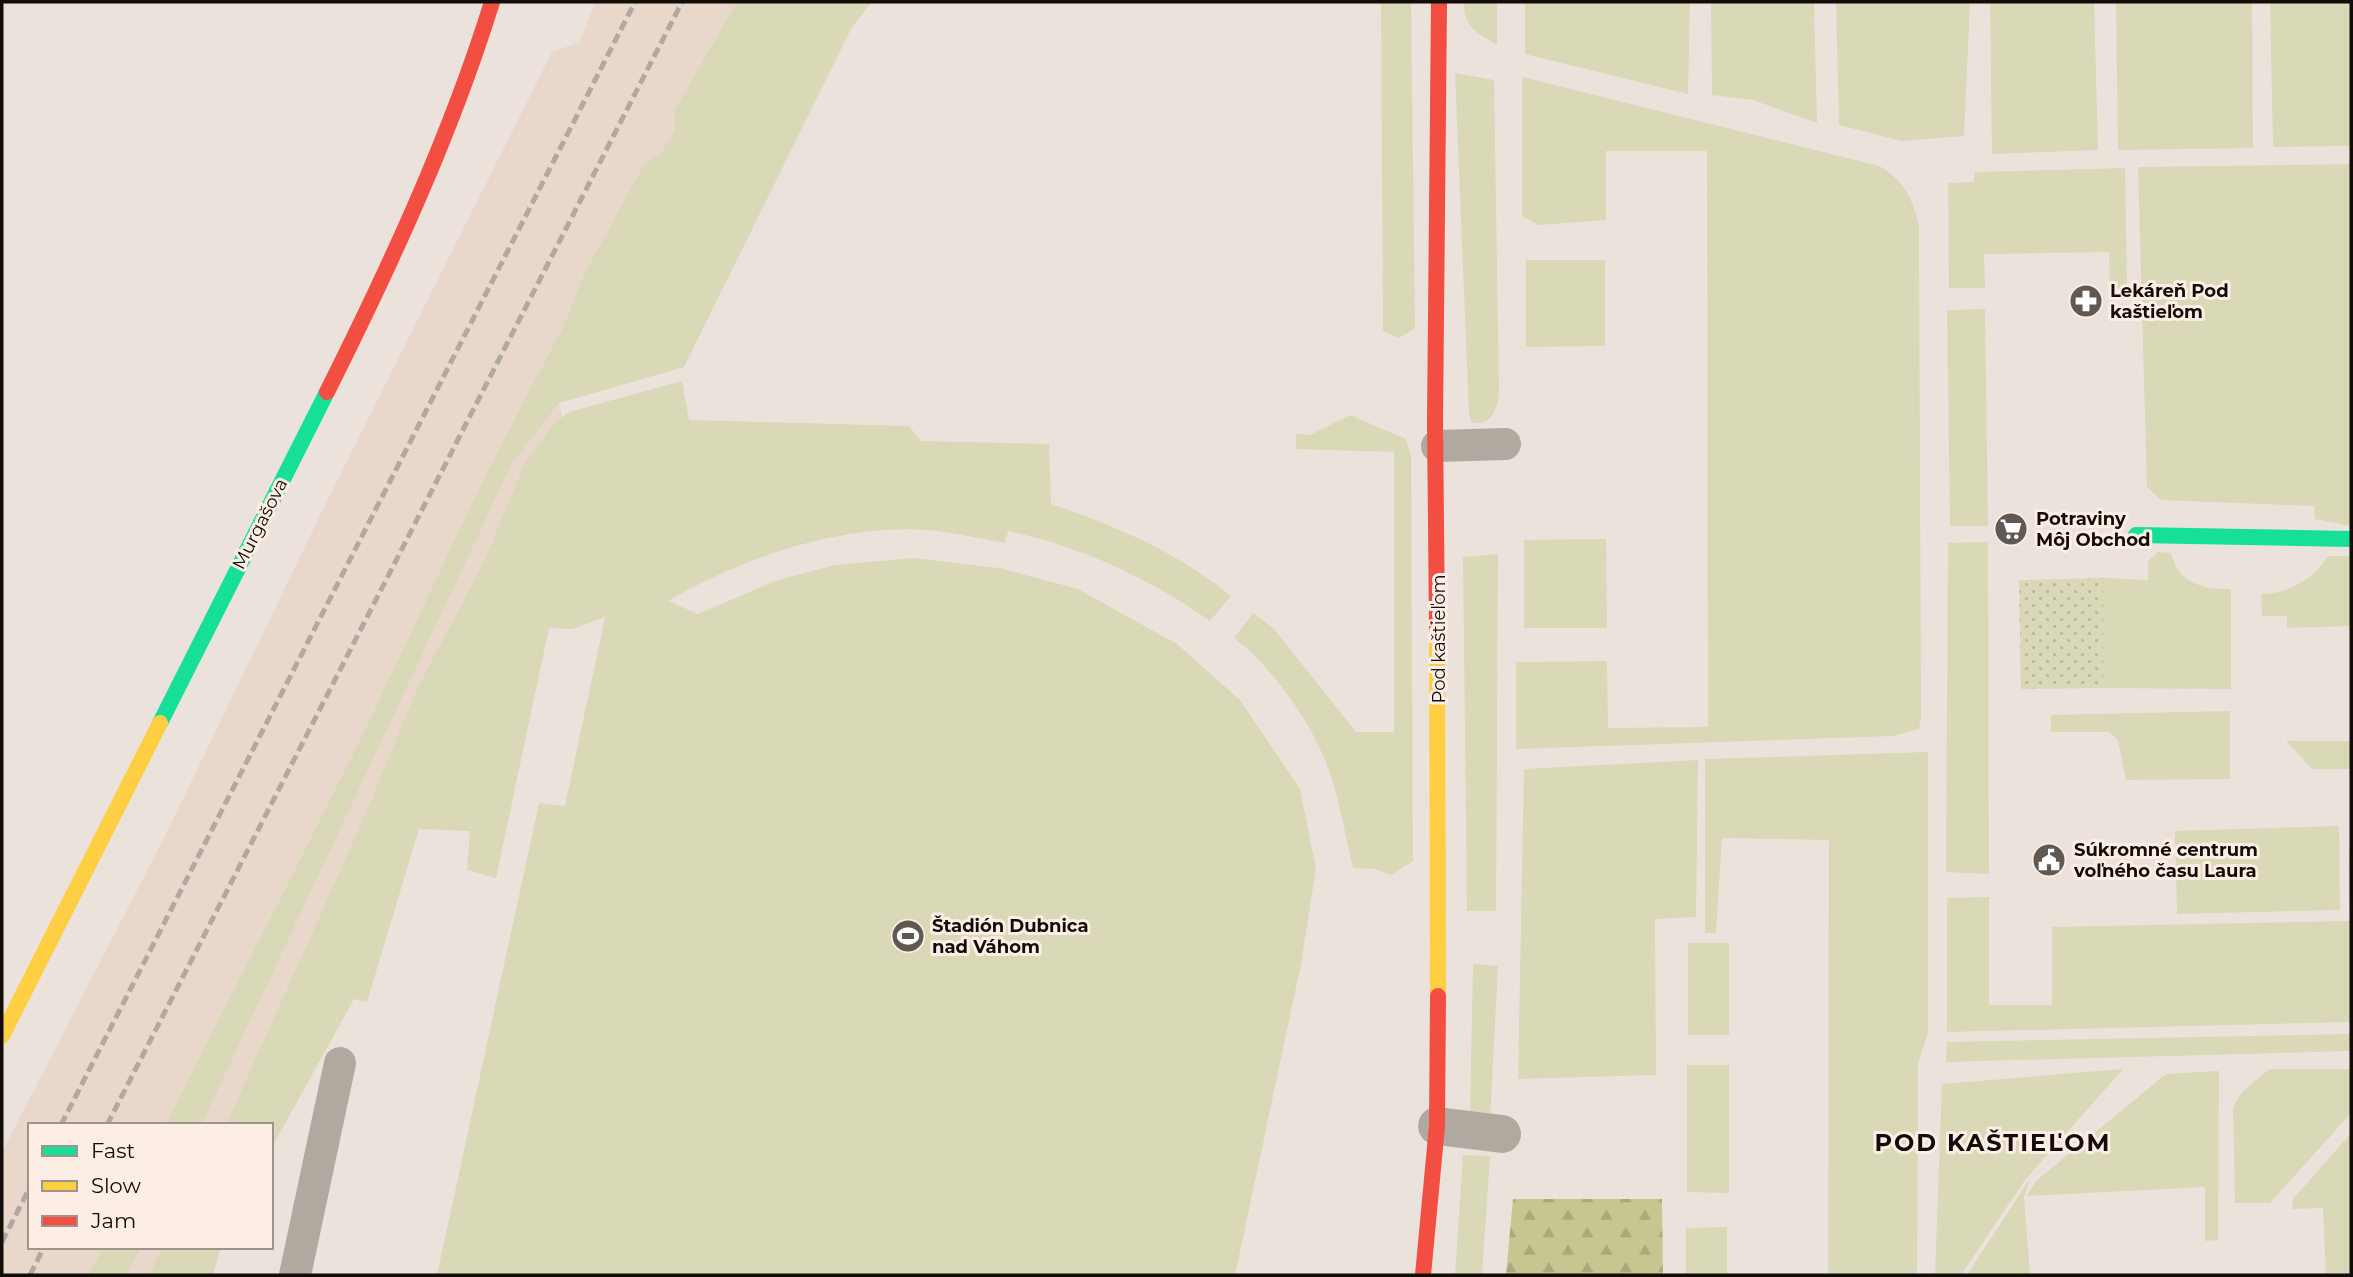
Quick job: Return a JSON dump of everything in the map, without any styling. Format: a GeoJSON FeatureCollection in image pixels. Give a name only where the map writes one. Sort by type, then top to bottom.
{"type":"FeatureCollection","features":[{"type":"Feature","properties":{"kind":"street","name":"Murgašova"},"geometry":{"type":"LineString","coordinates":[[2,1036],[383,280],[470,72],[492,2]]}},
{"type":"Feature","properties":{"kind":"street","name":"Pod kaštieľom"},"geometry":{"type":"LineString","coordinates":[[1423,1275],[1437,1126],[1440,862],[1437,446],[1439,2]]}},
{"type":"Feature","properties":{"kind":"street"},"geometry":{"type":"LineString","coordinates":[[2136,535],[2351,539]]}},
{"type":"Feature","properties":{"kind":"street"},"geometry":{"type":"LineString","coordinates":[[1437,1126],[1502,1135]]}},
{"type":"Feature","properties":{"kind":"lane"},"geometry":{"type":"LineString","coordinates":[[1437,446],[1506,444]]}},
{"type":"Feature","properties":{"kind":"lane"},"geometry":{"type":"LineString","coordinates":[[295,1275],[340,1063]]}},
{"type":"Feature","properties":{"kind":"shaded area"},"geometry":{"type":"Polygon","coordinates":[[[595,2],[737,2],[675,109],[675,130],[584,274],[564,325],[542,367],[561,408],[565,434],[273,1144],[273,1123],[28,1123],[28,1249],[217,1249],[204,1275],[2,1275],[2,1152],[165,836],[325,505],[552,52],[580,42],[595,2]]]}},
{"type":"Feature","properties":{"kind":"green space"},"geometry":{"type":"Polygon","coordinates":[[[737,2],[872,2],[852,27],[684,367],[559,403],[512,463],[202,1123],[167,1123],[360,741],[486,474],[564,325],[584,274],[645,163],[660,154],[675,130],[675,109],[737,2]]]}},
{"type":"Feature","properties":{"kind":"green space"},"geometry":{"type":"Polygon","coordinates":[[[1381,2],[1411,2],[1415,328],[1399,338],[1383,331],[1381,2]]]}},
{"type":"Feature","properties":{"kind":"green space"},"geometry":{"type":"Polygon","coordinates":[[[1464,2],[1497,2],[1497,45],[1469,24],[1464,2]]]}},
{"type":"Feature","properties":{"kind":"green space"},"geometry":{"type":"Polygon","coordinates":[[[1525,2],[1690,2],[1688,94],[1525,54],[1525,2]]]}},
{"type":"Feature","properties":{"kind":"green space"},"geometry":{"type":"Polygon","coordinates":[[[1711,2],[1814,2],[1817,123],[1753,100],[1712,95],[1711,2]]]}},
{"type":"Feature","properties":{"kind":"green space"},"geometry":{"type":"Polygon","coordinates":[[[1836,2],[1970,2],[1964,136],[1902,141],[1839,125],[1836,2]]]}},
{"type":"Feature","properties":{"kind":"green space"},"geometry":{"type":"Polygon","coordinates":[[[1990,2],[2094,2],[2098,150],[1992,154],[1990,2]]]}},
{"type":"Feature","properties":{"kind":"green space"},"geometry":{"type":"Polygon","coordinates":[[[2116,2],[2252,2],[2253,148],[2118,150],[2116,2]]]}},
{"type":"Feature","properties":{"kind":"green space"},"geometry":{"type":"Polygon","coordinates":[[[2270,2],[2351,2],[2351,146],[2273,147],[2270,2]]]}},
{"type":"Feature","properties":{"kind":"green space"},"geometry":{"type":"Polygon","coordinates":[[[1455,73],[1494,80],[1499,391],[1492,416],[1478,423],[1471,422],[1469,414],[1455,73]]]}},
{"type":"Feature","properties":{"kind":"green space"},"geometry":{"type":"Polygon","coordinates":[[[1522,77],[1879,166],[1895,177],[1906,191],[1919,227],[1919,729],[1893,736],[1516,749],[1516,662],[1607,661],[1608,728],[1708,727],[1707,151],[1606,151],[1606,220],[1539,225],[1522,216],[1522,77]]]}},
{"type":"Feature","properties":{"kind":"green space"},"geometry":{"type":"Polygon","coordinates":[[[2351,164],[2351,526],[2315,519],[2314,506],[2161,500],[2147,487],[2138,167],[2351,164]]]}},
{"type":"Feature","properties":{"kind":"green space"},"geometry":{"type":"Polygon","coordinates":[[[2125,168],[2127,289],[2110,289],[2109,252],[1984,254],[1985,288],[1949,288],[1948,183],[1974,182],[1975,172],[2125,168]]]}},
{"type":"Feature","properties":{"kind":"green space"},"geometry":{"type":"Polygon","coordinates":[[[1526,260],[1605,260],[1605,346],[1526,347],[1526,260]]]}},
{"type":"Feature","properties":{"kind":"green space"},"geometry":{"type":"Polygon","coordinates":[[[1985,309],[1988,526],[1950,526],[1947,310],[1985,309]]]}},
{"type":"Feature","properties":{"kind":"green space","name":"Štadión Dubnica nad Váhom"},"geometry":{"type":"Polygon","coordinates":[[[682,381],[689,420],[909,426],[921,441],[1049,444],[1051,504],[1099,521],[1145,542],[1190,566],[1231,596],[1210,621],[1138,577],[1062,546],[1008,531],[1005,543],[937,531],[903,529],[833,537],[798,546],[729,570],[668,601],[698,614],[775,581],[835,565],[914,558],[999,568],[1078,589],[1177,644],[1240,700],[1300,789],[1316,869],[1301,964],[1235,1275],[437,1275],[539,803],[565,806],[605,617],[572,629],[549,628],[496,878],[467,870],[470,831],[419,829],[367,1002],[354,999],[273,1145],[273,1123],[227,1123],[359,829],[419,685],[484,562],[524,465],[553,424],[569,412],[682,381]]]}},
{"type":"Feature","properties":{"kind":"green space"},"geometry":{"type":"Polygon","coordinates":[[[1350,415],[1406,439],[1411,456],[1413,861],[1391,875],[1375,869],[1353,868],[1332,780],[1315,738],[1296,706],[1272,675],[1234,638],[1253,613],[1274,629],[1356,732],[1394,732],[1394,452],[1296,449],[1296,434],[1310,435],[1350,415]]]}},
{"type":"Feature","properties":{"kind":"green space"},"geometry":{"type":"Polygon","coordinates":[[[1606,539],[1607,628],[1524,628],[1524,540],[1606,539]]]}},
{"type":"Feature","properties":{"kind":"green space"},"geometry":{"type":"Polygon","coordinates":[[[1988,542],[1989,874],[1946,872],[1948,543],[1988,542]]]}},
{"type":"Feature","properties":{"kind":"green space"},"geometry":{"type":"Polygon","coordinates":[[[2158,552],[2171,553],[2179,572],[2193,583],[2211,588],[2231,589],[2231,689],[2103,688],[2103,578],[2148,580],[2148,561],[2158,552]]]}},
{"type":"Feature","properties":{"kind":"green space"},"geometry":{"type":"Polygon","coordinates":[[[1498,554],[1496,911],[1467,911],[1463,557],[1498,554]]]}},
{"type":"Feature","properties":{"kind":"green space"},"geometry":{"type":"Polygon","coordinates":[[[2328,556],[2351,556],[2351,626],[2287,628],[2287,616],[2262,616],[2261,594],[2281,591],[2299,584],[2315,572],[2328,556]]]}},
{"type":"Feature","properties":{"kind":"green space"},"geometry":{"type":"Polygon","coordinates":[[[2103,578],[2103,688],[2021,689],[2019,580],[2103,578]]]}},
{"type":"Feature","properties":{"kind":"green space"},"geometry":{"type":"Polygon","coordinates":[[[2230,711],[2230,779],[2126,780],[2118,740],[2109,732],[2051,732],[2051,715],[2230,711]]]}},
{"type":"Feature","properties":{"kind":"green space"},"geometry":{"type":"Polygon","coordinates":[[[2286,741],[2351,741],[2351,769],[2312,769],[2286,741]]]}},
{"type":"Feature","properties":{"kind":"green space"},"geometry":{"type":"Polygon","coordinates":[[[1928,752],[1928,1032],[1918,1064],[1917,1275],[1828,1275],[1829,840],[1722,838],[1716,933],[1705,933],[1705,759],[1928,752]]]}},
{"type":"Feature","properties":{"kind":"green space"},"geometry":{"type":"Polygon","coordinates":[[[1698,760],[1696,917],[1655,919],[1656,1075],[1518,1079],[1524,769],[1698,760]]]}},
{"type":"Feature","properties":{"kind":"green space"},"geometry":{"type":"Polygon","coordinates":[[[2339,826],[2340,910],[2177,914],[2175,831],[2339,826]]]}},
{"type":"Feature","properties":{"kind":"green space"},"geometry":{"type":"Polygon","coordinates":[[[2351,851],[2351,1022],[1947,1032],[1947,898],[1989,897],[1989,1005],[2052,1005],[2052,927],[2350,921],[2351,851]]]}},
{"type":"Feature","properties":{"kind":"green space"},"geometry":{"type":"Polygon","coordinates":[[[1688,943],[1729,943],[1729,1035],[1688,1035],[1688,943]]]}},
{"type":"Feature","properties":{"kind":"green space"},"geometry":{"type":"Polygon","coordinates":[[[1473,964],[1498,966],[1490,1120],[1470,1113],[1473,964]]]}},
{"type":"Feature","properties":{"kind":"green space"},"geometry":{"type":"Polygon","coordinates":[[[2351,1034],[2351,1051],[1946,1062],[1947,1042],[2351,1034]]]}},
{"type":"Feature","properties":{"kind":"green space"},"geometry":{"type":"Polygon","coordinates":[[[1687,1065],[1729,1065],[1729,1193],[1687,1192],[1687,1065]]]}},
{"type":"Feature","properties":{"kind":"green space"},"geometry":{"type":"Polygon","coordinates":[[[2123,1069],[2025,1180],[1961,1275],[1935,1275],[1942,1084],[2123,1069]]]}},
{"type":"Feature","properties":{"kind":"green space"},"geometry":{"type":"Polygon","coordinates":[[[2269,1069],[2351,1069],[2351,1113],[2270,1203],[2235,1203],[2233,1107],[2242,1092],[2269,1069]]]}},
{"type":"Feature","properties":{"kind":"green space"},"geometry":{"type":"Polygon","coordinates":[[[2219,1071],[2218,1240],[2205,1241],[2205,1187],[2027,1196],[2036,1181],[2166,1074],[2219,1071]]]}},
{"type":"Feature","properties":{"kind":"green space"},"geometry":{"type":"Polygon","coordinates":[[[2351,1133],[2351,1275],[2326,1275],[2323,1208],[2292,1209],[2293,1199],[2351,1133]]]}},
{"type":"Feature","properties":{"kind":"green space"},"geometry":{"type":"Polygon","coordinates":[[[1463,1155],[1490,1156],[1482,1275],[1455,1275],[1463,1155]]]}},
{"type":"Feature","properties":{"kind":"green space"},"geometry":{"type":"Polygon","coordinates":[[[2029,1180],[2024,1197],[2030,1275],[1967,1275],[2029,1180]]]}},
{"type":"Feature","properties":{"kind":"green space"},"geometry":{"type":"Polygon","coordinates":[[[1513,1199],[1662,1199],[1663,1275],[1506,1275],[1513,1199]]]}},
{"type":"Feature","properties":{"kind":"green space"},"geometry":{"type":"Polygon","coordinates":[[[1727,1227],[1727,1275],[1686,1275],[1686,1228],[1727,1227]]]}},
{"type":"Feature","properties":{"kind":"green space"},"geometry":{"type":"Polygon","coordinates":[[[102,1249],[140,1249],[127,1275],[89,1275],[102,1249]]]}},
{"type":"Feature","properties":{"kind":"green space"},"geometry":{"type":"Polygon","coordinates":[[[162,1249],[220,1249],[213,1275],[149,1275],[162,1249]]]}},
{"type":"Feature","properties":{"kind":"railway"},"geometry":{"type":"LineString","coordinates":[[62,1123],[635,2]]}},
{"type":"Feature","properties":{"kind":"railway"},"geometry":{"type":"LineString","coordinates":[[108,1123],[682,2]]}},
{"type":"Feature","properties":{"kind":"railway"},"geometry":{"type":"LineString","coordinates":[[2,1242],[28,1191]]}},
{"type":"Feature","properties":{"kind":"railway"},"geometry":{"type":"LineString","coordinates":[[30,1275],[43,1249]]}},
{"type":"Feature","properties":{"kind":"traffic: fast"},"geometry":{"type":"LineString","coordinates":[[160,723],[327,392]]}},
{"type":"Feature","properties":{"kind":"traffic: fast"},"geometry":{"type":"LineString","coordinates":[[2136,535],[2351,539]]}},
{"type":"Feature","properties":{"kind":"traffic: slow"},"geometry":{"type":"LineString","coordinates":[[1437,626],[1438,996]]}},
{"type":"Feature","properties":{"kind":"traffic: slow"},"geometry":{"type":"LineString","coordinates":[[2,1036],[160,723]]}},
{"type":"Feature","properties":{"kind":"traffic: jam"},"geometry":{"type":"LineString","coordinates":[[327,392],[438,152],[492,2]]}},
{"type":"Feature","properties":{"kind":"traffic: jam"},"geometry":{"type":"LineString","coordinates":[[1437,626],[1435,422],[1439,2]]}},
{"type":"Feature","properties":{"kind":"traffic: jam"},"geometry":{"type":"LineString","coordinates":[[1423,1275],[1437,1126],[1438,996]]}},
{"type":"Feature","properties":{"kind":"place","name":"Lekáreň Pod kaštieľom"},"geometry":{"type":"Point","coordinates":[2086,301]}},
{"type":"Feature","properties":{"kind":"place","name":"Potraviny Môj Obchod"},"geometry":{"type":"Point","coordinates":[2011,529]}},
{"type":"Feature","properties":{"kind":"place","name":"Súkromné centrum voľného času Laura"},"geometry":{"type":"Point","coordinates":[2049,860]}},
{"type":"Feature","properties":{"kind":"place","name":"Štadión Dubnica nad Váhom"},"geometry":{"type":"Point","coordinates":[908,936]}},
{"type":"Feature","properties":{"kind":"district","name":"POD KAŠTIEĽOM"},"geometry":{"type":"Point","coordinates":[1993,1142]}}]}
